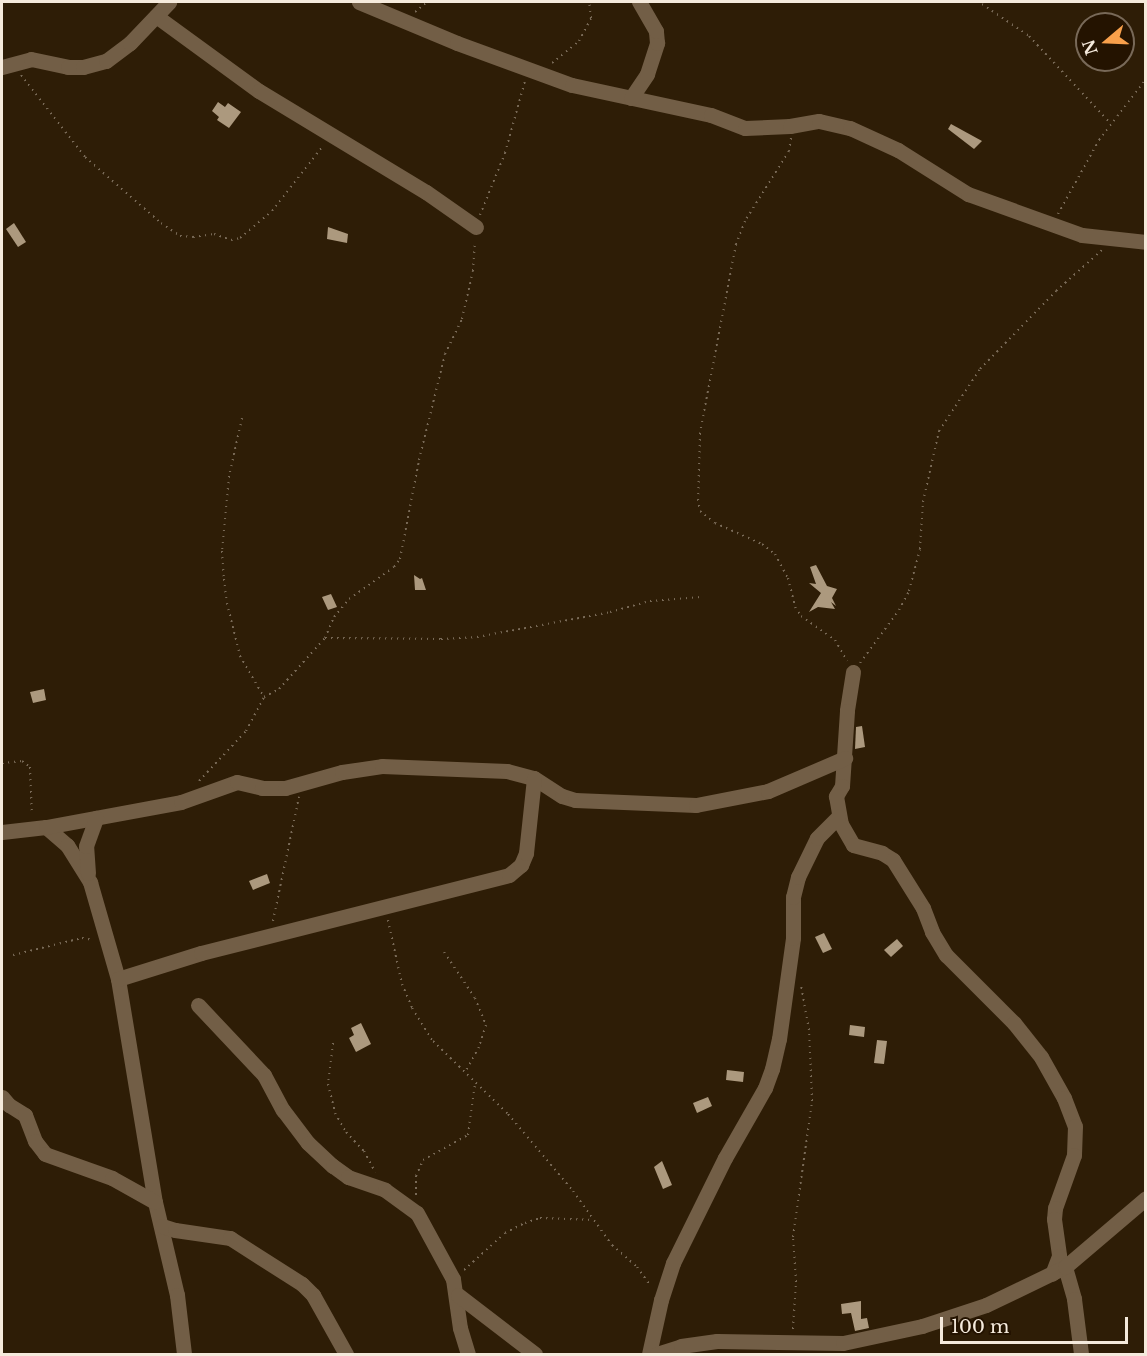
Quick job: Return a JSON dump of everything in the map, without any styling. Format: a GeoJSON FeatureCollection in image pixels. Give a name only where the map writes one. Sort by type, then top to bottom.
{"type":"FeatureCollection","features":[{"type":"Feature","properties":{"kind":"street"},"geometry":{"type":"LineString","coordinates":[[5,65],[31,59],[68,67],[96,64],[117,54],[169,2]]}},
{"type":"Feature","properties":{"kind":"street"},"geometry":{"type":"LineString","coordinates":[[359,2],[572,85],[711,115],[745,128],[790,126],[819,121],[850,128],[898,150],[968,194],[1082,235],[1146,242]]}},
{"type":"Feature","properties":{"kind":"street"},"geometry":{"type":"LineString","coordinates":[[631,98],[647,74],[657,43],[656,31],[639,2]]}},
{"type":"Feature","properties":{"kind":"street"},"geometry":{"type":"LineString","coordinates":[[156,16],[259,91],[426,192],[476,227]]}},
{"type":"Feature","properties":{"kind":"street"},"geometry":{"type":"LineString","coordinates":[[853,672],[847,711],[842,786],[837,796],[838,817],[853,845],[882,853],[893,860],[923,908],[932,932],[946,956],[1014,1023],[1041,1057],[1064,1098],[1075,1126],[1076,1145],[1053,1219],[1059,1257],[1058,1270],[1074,1299],[1081,1354]]}},
{"type":"Feature","properties":{"kind":"street"},"geometry":{"type":"LineString","coordinates":[[2,832],[39,828],[181,802],[232,783],[244,782],[274,789],[342,772],[382,766],[507,771],[534,778],[562,796],[575,800],[696,805],[768,791],[845,758]]}},
{"type":"Feature","properties":{"kind":"street"},"geometry":{"type":"LineString","coordinates":[[118,979],[269,935],[509,875],[521,865],[526,854],[534,778]]}},
{"type":"Feature","properties":{"kind":"street"},"geometry":{"type":"LineString","coordinates":[[649,1354],[661,1300],[673,1263],[725,1158],[765,1088],[772,1069],[779,1039],[793,938],[792,910],[796,887],[817,838],[838,817]]}},
{"type":"Feature","properties":{"kind":"street"},"geometry":{"type":"LineString","coordinates":[[96,818],[86,846],[90,882],[118,979],[155,1202],[177,1295],[184,1354]]}},
{"type":"Feature","properties":{"kind":"street"},"geometry":{"type":"LineString","coordinates":[[39,828],[67,844],[90,882]]}},
{"type":"Feature","properties":{"kind":"street"},"geometry":{"type":"LineString","coordinates":[[198,1005],[264,1076],[283,1110],[308,1143],[348,1177],[385,1190],[417,1214],[453,1279],[458,1295],[460,1328],[468,1354]]}},
{"type":"Feature","properties":{"kind":"street"},"geometry":{"type":"LineString","coordinates":[[2,1097],[9,1105],[25,1115],[35,1142],[45,1154],[112,1178],[155,1202]]}},
{"type":"Feature","properties":{"kind":"street"},"geometry":{"type":"LineString","coordinates":[[657,1354],[681,1346],[717,1341],[843,1343],[922,1326],[987,1305],[1058,1270],[1146,1198]]}},
{"type":"Feature","properties":{"kind":"street"},"geometry":{"type":"LineString","coordinates":[[162,1226],[230,1238],[302,1284],[313,1295],[346,1354]]}},
{"type":"Feature","properties":{"kind":"street"},"geometry":{"type":"LineString","coordinates":[[458,1295],[535,1354]]}},
{"type":"Feature","properties":{"kind":"path"},"geometry":{"type":"LineString","coordinates":[[199,781],[246,731],[264,697],[277,692],[325,638],[334,617],[349,599],[394,567],[400,559],[419,460],[445,354],[462,319],[473,271],[476,227],[505,153],[532,71],[567,53],[579,41],[591,18],[589,2]]}},
{"type":"Feature","properties":{"kind":"path"},"geometry":{"type":"LineString","coordinates":[[982,4],[1029,36],[1110,123]]}},
{"type":"Feature","properties":{"kind":"path"},"geometry":{"type":"LineString","coordinates":[[5,65],[41,98],[85,157],[161,224],[175,233],[188,237],[214,234],[237,239],[252,230],[291,189],[332,134]]}},
{"type":"Feature","properties":{"kind":"path"},"geometry":{"type":"LineString","coordinates":[[1052,224],[1110,123],[1146,79]]}},
{"type":"Feature","properties":{"kind":"path"},"geometry":{"type":"LineString","coordinates":[[790,126],[789,151],[745,220],[736,244],[700,433],[698,499],[700,511],[715,523],[762,544],[775,554],[788,578],[795,607],[801,616],[835,640],[853,672],[892,620],[909,591],[920,549],[923,502],[939,431],[980,369],[1056,291],[1114,239]]}},
{"type":"Feature","properties":{"kind":"path"},"geometry":{"type":"LineString","coordinates":[[242,418],[228,476],[222,551],[224,579],[227,603],[240,656],[264,697]]}},
{"type":"Feature","properties":{"kind":"path"},"geometry":{"type":"LineString","coordinates":[[325,638],[477,637],[610,612],[650,601],[701,597]]}},
{"type":"Feature","properties":{"kind":"path"},"geometry":{"type":"LineString","coordinates":[[2,763],[22,761],[30,767],[39,828]]}},
{"type":"Feature","properties":{"kind":"path"},"geometry":{"type":"LineString","coordinates":[[269,935],[287,861],[301,782]]}},
{"type":"Feature","properties":{"kind":"path"},"geometry":{"type":"LineString","coordinates":[[383,905],[394,942],[402,984],[412,1008],[433,1041],[508,1114],[573,1191],[612,1245],[637,1267],[661,1300]]}},
{"type":"Feature","properties":{"kind":"path"},"geometry":{"type":"LineString","coordinates":[[13,955],[82,938],[89,938],[110,952]]}},
{"type":"Feature","properties":{"kind":"path"},"geometry":{"type":"LineString","coordinates":[[444,952],[475,998],[486,1025],[479,1047],[465,1072]]}},
{"type":"Feature","properties":{"kind":"path"},"geometry":{"type":"LineString","coordinates":[[792,1343],[796,1282],[793,1237],[812,1101],[808,1030],[801,984]]}},
{"type":"Feature","properties":{"kind":"path"},"geometry":{"type":"LineString","coordinates":[[333,1043],[328,1084],[335,1113],[346,1132],[364,1151],[385,1190]]}},
{"type":"Feature","properties":{"kind":"path"},"geometry":{"type":"LineString","coordinates":[[417,1214],[418,1166],[430,1155],[468,1135],[476,1083]]}},
{"type":"Feature","properties":{"kind":"path"},"geometry":{"type":"LineString","coordinates":[[453,1279],[505,1233],[525,1223],[540,1218],[593,1220]]}},
{"type":"Feature","properties":{"kind":"building"},"geometry":{"type":"Polygon","coordinates":[[[218,102],[225,107],[228,103],[241,112],[229,128],[217,120],[219,117],[212,111],[218,102]]]}},
{"type":"Feature","properties":{"kind":"building"},"geometry":{"type":"Polygon","coordinates":[[[951,124],[982,141],[974,149],[948,129],[951,124]]]}},
{"type":"Feature","properties":{"kind":"building"},"geometry":{"type":"Polygon","coordinates":[[[14,223],[26,242],[18,247],[6,229],[14,223]]]}},
{"type":"Feature","properties":{"kind":"building"},"geometry":{"type":"Polygon","coordinates":[[[328,227],[348,234],[347,243],[327,239],[328,227]]]}},
{"type":"Feature","properties":{"kind":"building"},"geometry":{"type":"Polygon","coordinates":[[[816,565],[827,586],[837,589],[832,598],[836,606],[831,602],[835,609],[818,607],[809,612],[821,593],[809,583],[816,584],[810,567],[816,565]]]}},
{"type":"Feature","properties":{"kind":"building"},"geometry":{"type":"Polygon","coordinates":[[[414,575],[422,578],[426,590],[415,590],[414,575]]]}},
{"type":"Feature","properties":{"kind":"building"},"geometry":{"type":"Polygon","coordinates":[[[331,594],[337,607],[328,610],[322,597],[331,594]]]}},
{"type":"Feature","properties":{"kind":"building"},"geometry":{"type":"Polygon","coordinates":[[[44,689],[46,700],[33,703],[30,692],[44,689]]]}},
{"type":"Feature","properties":{"kind":"building"},"geometry":{"type":"Polygon","coordinates":[[[862,726],[865,747],[855,749],[856,727],[862,726]]]}},
{"type":"Feature","properties":{"kind":"building"},"geometry":{"type":"Polygon","coordinates":[[[267,874],[270,883],[253,890],[249,881],[267,874]]]}},
{"type":"Feature","properties":{"kind":"building"},"geometry":{"type":"Polygon","coordinates":[[[824,933],[832,949],[823,953],[815,937],[824,933]]]}},
{"type":"Feature","properties":{"kind":"building"},"geometry":{"type":"Polygon","coordinates":[[[897,939],[903,946],[891,957],[884,950],[897,939]]]}},
{"type":"Feature","properties":{"kind":"building"},"geometry":{"type":"Polygon","coordinates":[[[361,1023],[371,1044],[356,1052],[349,1038],[354,1035],[351,1028],[361,1023]]]}},
{"type":"Feature","properties":{"kind":"building"},"geometry":{"type":"Polygon","coordinates":[[[850,1025],[865,1027],[864,1037],[849,1035],[850,1025]]]}},
{"type":"Feature","properties":{"kind":"building"},"geometry":{"type":"Polygon","coordinates":[[[877,1040],[887,1041],[884,1064],[874,1063],[877,1040]]]}},
{"type":"Feature","properties":{"kind":"building"},"geometry":{"type":"Polygon","coordinates":[[[727,1070],[744,1072],[743,1082],[726,1080],[727,1070]]]}},
{"type":"Feature","properties":{"kind":"building"},"geometry":{"type":"Polygon","coordinates":[[[708,1097],[712,1106],[697,1113],[693,1103],[708,1097]]]}},
{"type":"Feature","properties":{"kind":"building"},"geometry":{"type":"Polygon","coordinates":[[[662,1161],[672,1185],[663,1189],[654,1167],[662,1161]]]}},
{"type":"Feature","properties":{"kind":"building"},"geometry":{"type":"Polygon","coordinates":[[[861,1301],[861,1319],[867,1318],[869,1328],[855,1331],[851,1313],[842,1314],[841,1304],[861,1301]]]}}]}
